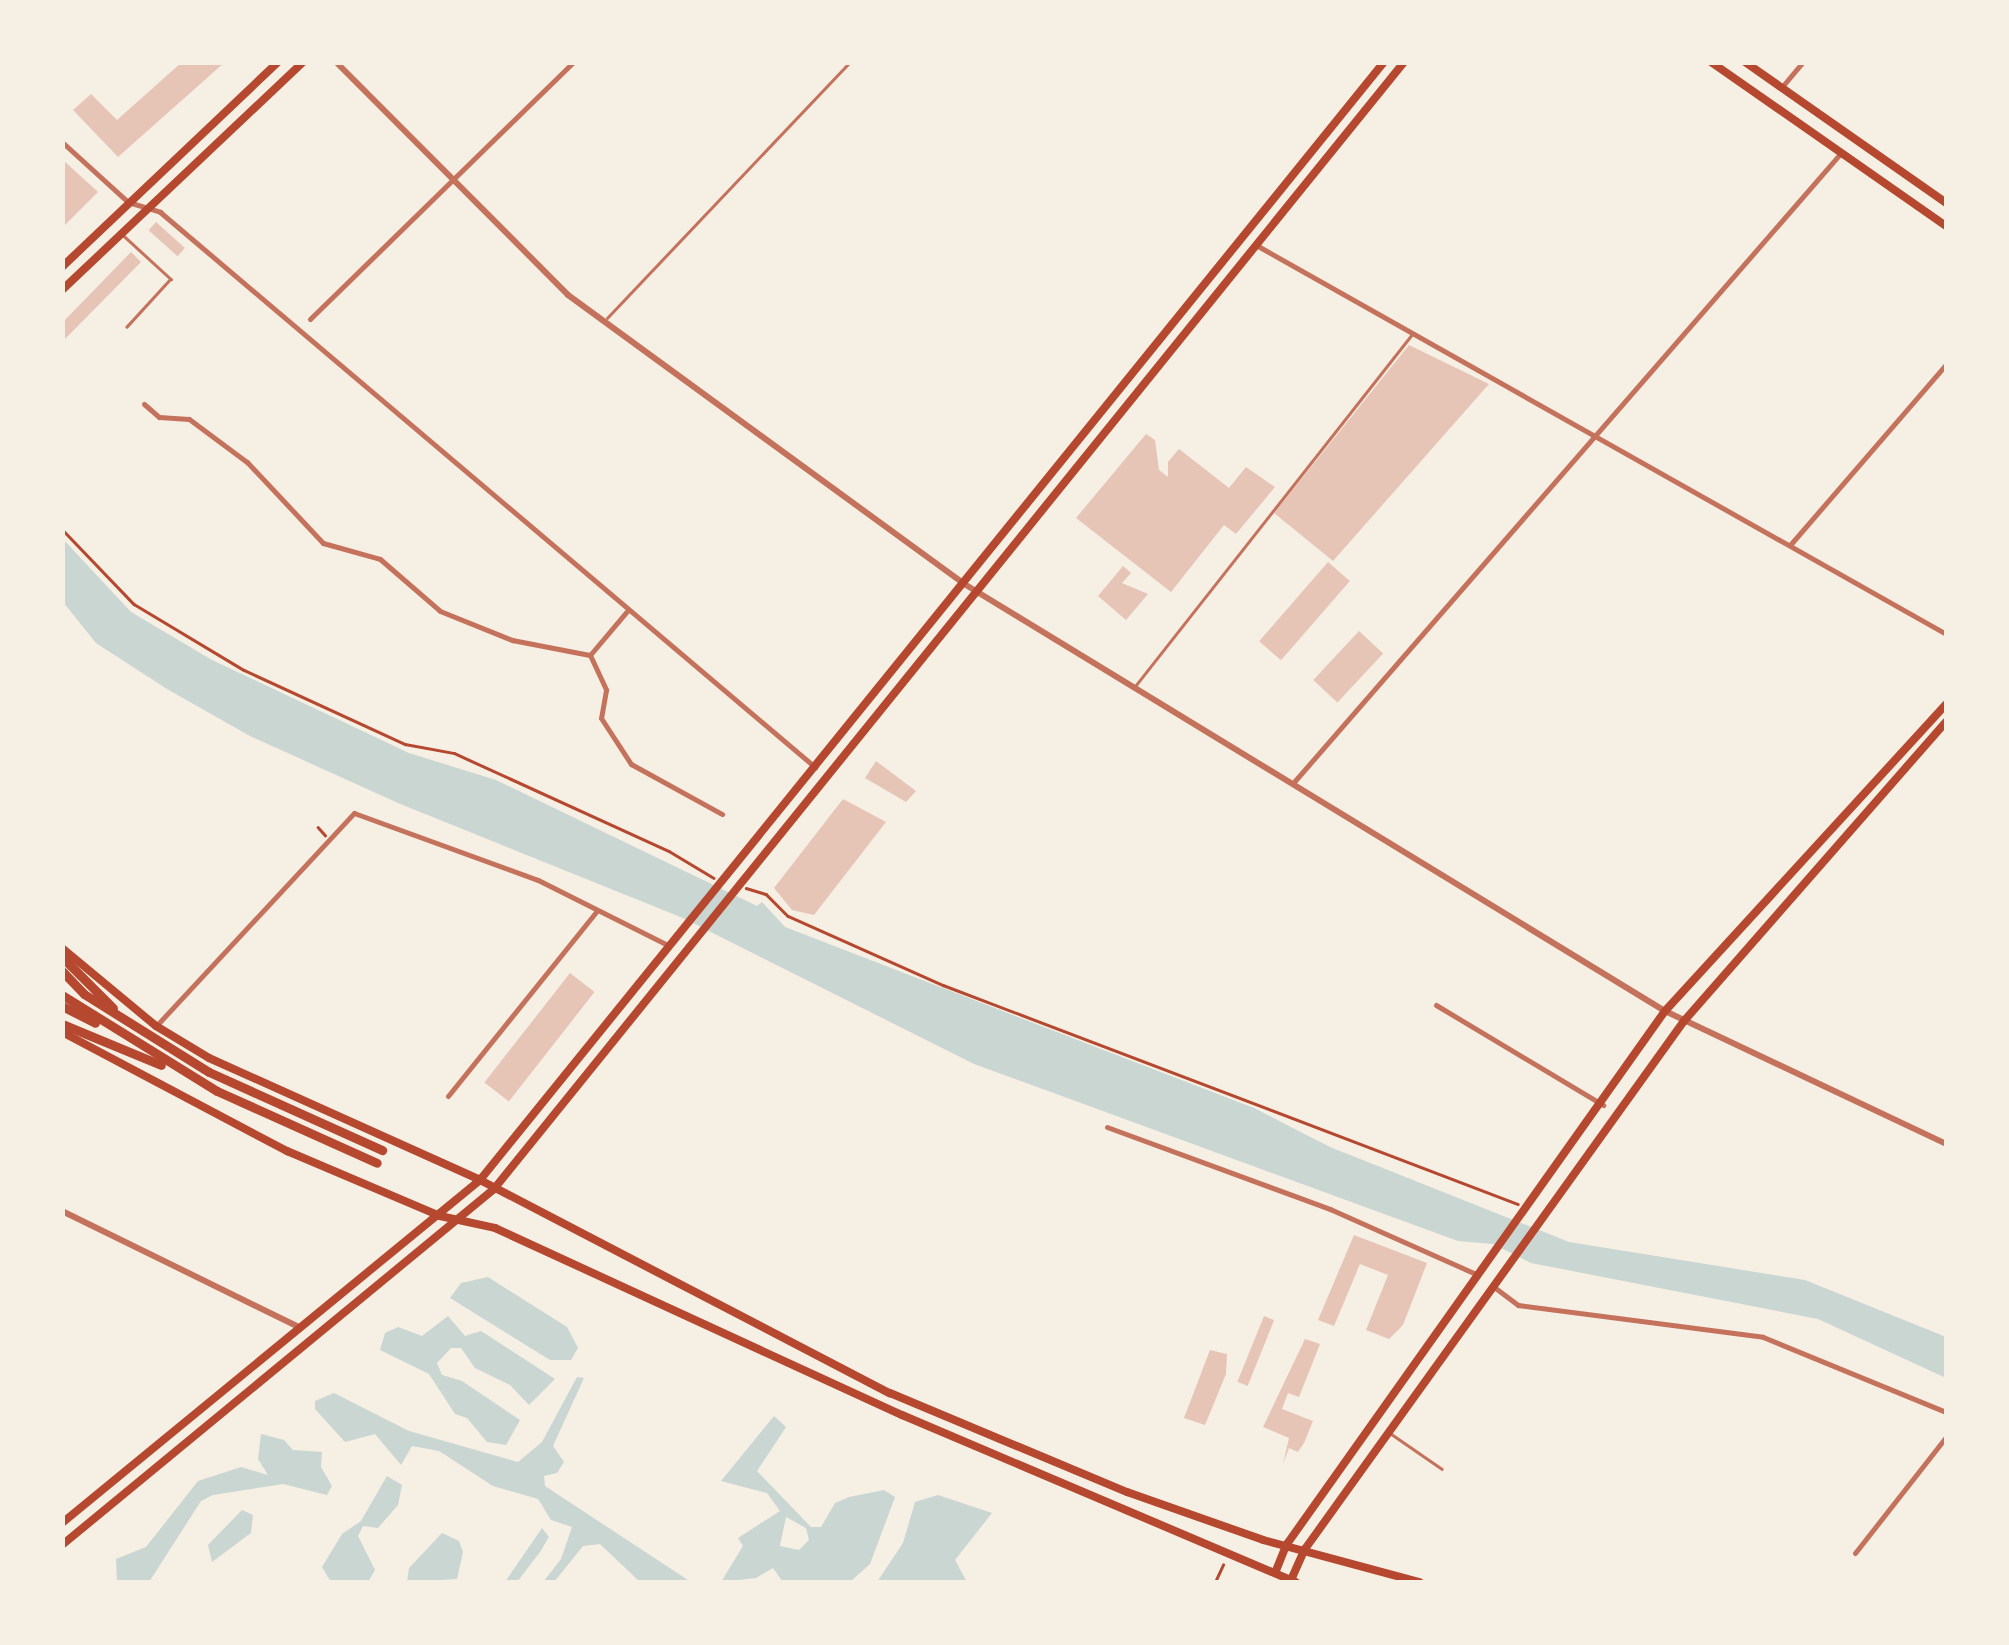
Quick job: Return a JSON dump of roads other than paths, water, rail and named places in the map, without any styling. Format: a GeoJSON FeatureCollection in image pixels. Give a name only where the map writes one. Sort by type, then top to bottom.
{"type":"FeatureCollection","features":[{"type":"Feature","properties":{"kind":"highway"},"geometry":{"type":"LineString","coordinates":[[62,957],[129,1024]]}},
{"type":"Feature","properties":{"kind":"highway"},"geometry":{"type":"LineString","coordinates":[[62,975],[129,1024],[255,1095],[382,1150]]}},
{"type":"Feature","properties":{"kind":"highway"},"geometry":{"type":"LineString","coordinates":[[62,995],[179,1071]]}},
{"type":"Feature","properties":{"kind":"highway"},"geometry":{"type":"LineString","coordinates":[[62,1006],[116,1032]]}},
{"type":"Feature","properties":{"kind":"highway"},"geometry":{"type":"LineString","coordinates":[[62,1024],[179,1071],[377,1163]]}},
{"type":"Feature","properties":{"kind":"main road"},"geometry":{"type":"LineString","coordinates":[[62,267],[278,62]]}},
{"type":"Feature","properties":{"kind":"main road"},"geometry":{"type":"LineString","coordinates":[[62,290],[303,62]]}},
{"type":"Feature","properties":{"kind":"main road"},"geometry":{"type":"LineString","coordinates":[[62,1523],[480,1180],[1384,62]]}},
{"type":"Feature","properties":{"kind":"main road"},"geometry":{"type":"LineString","coordinates":[[62,1545],[494,1190],[1404,62]]}},
{"type":"Feature","properties":{"kind":"main road"},"geometry":{"type":"LineString","coordinates":[[1712,62],[1946,226]]}},
{"type":"Feature","properties":{"kind":"main road"},"geometry":{"type":"LineString","coordinates":[[1745,62],[1946,202]]}},
{"type":"Feature","properties":{"kind":"main road"},"geometry":{"type":"LineString","coordinates":[[1275,1573],[1287,1544],[1603,1105],[1666,1011],[1946,704]]}},
{"type":"Feature","properties":{"kind":"main road"},"geometry":{"type":"LineString","coordinates":[[62,1032],[287,1151],[440,1216],[495,1228],[919,1422],[1294,1581],[1305,1549],[1684,1020],[1946,722]]}},
{"type":"Feature","properties":{"kind":"main road"},"geometry":{"type":"LineString","coordinates":[[62,948],[156,1026],[270,1088],[480,1180],[890,1393],[1127,1492],[1419,1582]]}},
{"type":"Feature","properties":{"kind":"street"},"geometry":{"type":"LineString","coordinates":[[336,62],[452,182],[602,323],[962,582],[1666,1011],[1946,1144]]}},
{"type":"Feature","properties":{"kind":"street"},"geometry":{"type":"LineString","coordinates":[[310,319],[573,62]]}},
{"type":"Feature","properties":{"kind":"street"},"geometry":{"type":"LineString","coordinates":[[1781,88],[1803,62]]}},
{"type":"Feature","properties":{"kind":"street"},"geometry":{"type":"LineString","coordinates":[[62,142],[128,202],[151,205],[815,767]]}},
{"type":"Feature","properties":{"kind":"street"},"geometry":{"type":"LineString","coordinates":[[1293,783],[1840,154]]}},
{"type":"Feature","properties":{"kind":"street"},"geometry":{"type":"LineString","coordinates":[[1256,245],[1946,634]]}},
{"type":"Feature","properties":{"kind":"street"},"geometry":{"type":"LineString","coordinates":[[1790,544],[1946,364]]}},
{"type":"Feature","properties":{"kind":"street"},"geometry":{"type":"LineString","coordinates":[[144,404],[159,417],[189,419],[247,462],[323,543],[380,558],[440,611],[512,640],[590,655]]}},
{"type":"Feature","properties":{"kind":"street"},"geometry":{"type":"LineString","coordinates":[[590,655],[628,610]]}},
{"type":"Feature","properties":{"kind":"street"},"geometry":{"type":"LineString","coordinates":[[590,655],[606,690],[601,718],[631,764],[722,814]]}},
{"type":"Feature","properties":{"kind":"street"},"geometry":{"type":"LineString","coordinates":[[156,1026],[354,813],[498,864],[672,946]]}},
{"type":"Feature","properties":{"kind":"street"},"geometry":{"type":"LineString","coordinates":[[448,1096],[596,911]]}},
{"type":"Feature","properties":{"kind":"street"},"geometry":{"type":"LineString","coordinates":[[1436,1005],[1603,1105]]}},
{"type":"Feature","properties":{"kind":"street"},"geometry":{"type":"LineString","coordinates":[[1107,1127],[1330,1209],[1480,1276]]}},
{"type":"Feature","properties":{"kind":"street"},"geometry":{"type":"LineString","coordinates":[[62,1211],[302,1329]]}},
{"type":"Feature","properties":{"kind":"street"},"geometry":{"type":"LineString","coordinates":[[1494,1287],[1518,1305],[1763,1337],[1946,1412]]}},
{"type":"Feature","properties":{"kind":"street"},"geometry":{"type":"LineString","coordinates":[[1855,1553],[1946,1437]]}},
{"type":"Feature","properties":{"kind":"lane"},"geometry":{"type":"LineString","coordinates":[[602,323],[850,62]]}},
{"type":"Feature","properties":{"kind":"lane"},"geometry":{"type":"LineString","coordinates":[[121,233],[171,279],[128,326]]}},
{"type":"Feature","properties":{"kind":"lane"},"geometry":{"type":"LineString","coordinates":[[1134,686],[1413,332]]}},
{"type":"Feature","properties":{"kind":"lane"},"geometry":{"type":"LineString","coordinates":[[1389,1432],[1442,1469]]}}]}
